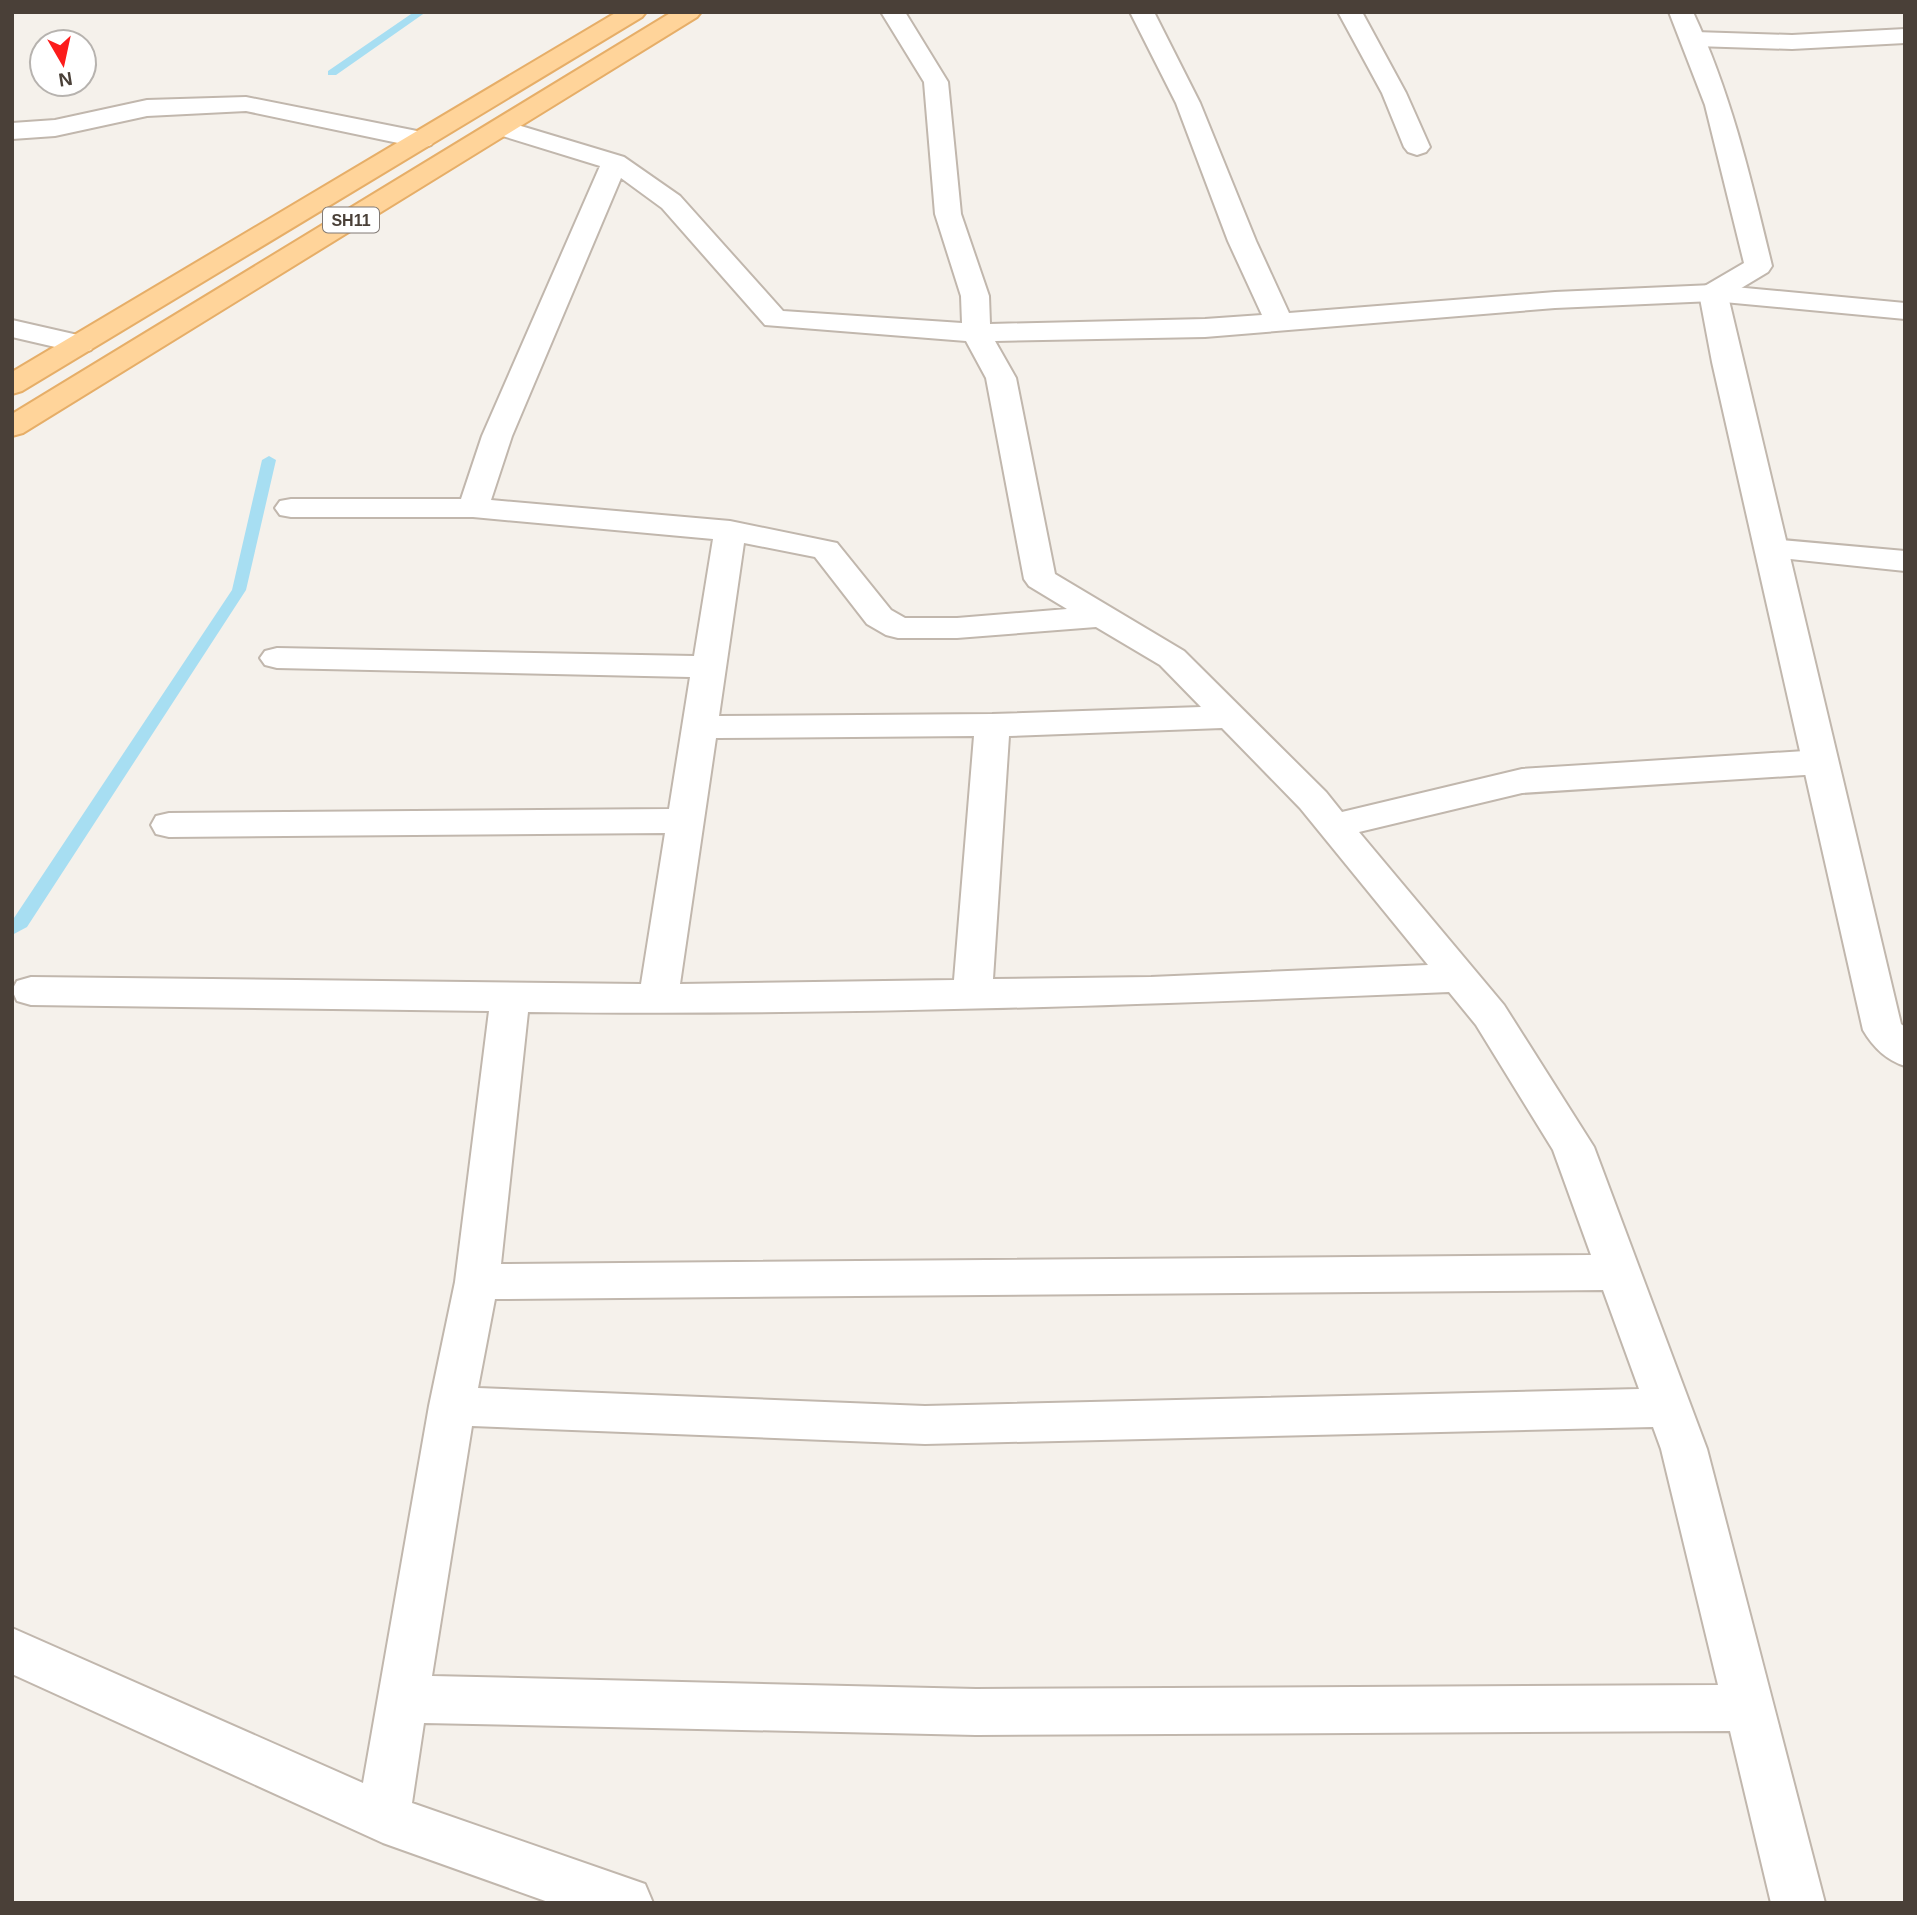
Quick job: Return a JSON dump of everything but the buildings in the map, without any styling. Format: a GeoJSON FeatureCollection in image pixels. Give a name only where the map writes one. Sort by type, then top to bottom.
{"type":"FeatureCollection","features":[{"type":"Feature","properties":{"kind":"main road","name":"SH11"},"geometry":{"type":"LineString","coordinates":[[12,385],[634,12]]}},
{"type":"Feature","properties":{"kind":"main road","name":"SH11"},"geometry":{"type":"LineString","coordinates":[[12,428],[689,12]]}},
{"type":"Feature","properties":{"kind":"street"},"geometry":{"type":"LineString","coordinates":[[893,12],[936,82],[948,214],[975,296],[976,333],[1001,378],[1040,579],[1172,658],[1313,800],[1490,1015],[1573,1147],[1684,1449],[1798,1903]]}},
{"type":"Feature","properties":{"kind":"street"},"geometry":{"type":"LineString","coordinates":[[1142,12],[1188,103],[1242,240],[1279,322]]}},
{"type":"Feature","properties":{"kind":"street"},"geometry":{"type":"LineString","coordinates":[[1350,12],[1394,93],[1417,147]]}},
{"type":"Feature","properties":{"kind":"street"},"geometry":{"type":"LineString","coordinates":[[1713,293],[1758,266],[1731,150],[1688,25],[1905,36]]}},
{"type":"Feature","properties":{"kind":"street"},"geometry":{"type":"LineString","coordinates":[[12,131],[55,128],[147,108],[246,104],[422,140]]}},
{"type":"Feature","properties":{"kind":"street"},"geometry":{"type":"LineString","coordinates":[[502,128],[615,162],[671,202],[775,319],[976,333],[1205,328],[1555,300],[1713,293],[1905,311]]}},
{"type":"Feature","properties":{"kind":"street"},"geometry":{"type":"LineString","coordinates":[[473,508],[497,436],[615,162]]}},
{"type":"Feature","properties":{"kind":"street"},"geometry":{"type":"LineString","coordinates":[[1713,293],[1883,1030],[1905,1051]]}},
{"type":"Feature","properties":{"kind":"street"},"geometry":{"type":"LineString","coordinates":[[12,328],[81,345]]}},
{"type":"Feature","properties":{"kind":"street"},"geometry":{"type":"LineString","coordinates":[[291,508],[473,508],[730,531],[826,550],[879,617],[898,628],[957,628],[1102,616]]}},
{"type":"Feature","properties":{"kind":"street"},"geometry":{"type":"LineString","coordinates":[[659,999],[730,531]]}},
{"type":"Feature","properties":{"kind":"street"},"geometry":{"type":"LineString","coordinates":[[1771,550],[1905,561]]}},
{"type":"Feature","properties":{"kind":"street"},"geometry":{"type":"LineString","coordinates":[[276,658],[709,667]]}},
{"type":"Feature","properties":{"kind":"street"},"geometry":{"type":"LineString","coordinates":[[699,727],[992,725],[1231,717]]}},
{"type":"Feature","properties":{"kind":"street"},"geometry":{"type":"LineString","coordinates":[[972,994],[992,725]]}},
{"type":"Feature","properties":{"kind":"street"},"geometry":{"type":"LineString","coordinates":[[1334,825],[1522,781],[1820,762]]}},
{"type":"Feature","properties":{"kind":"street"},"geometry":{"type":"LineString","coordinates":[[169,825],[685,821]]}},
{"type":"Feature","properties":{"kind":"street"},"geometry":{"type":"LineString","coordinates":[[31,991],[659,999],[1151,991],[1459,978]]}},
{"type":"Feature","properties":{"kind":"street"},"geometry":{"type":"LineString","coordinates":[[383,1818],[452,1406],[477,1282],[510,998]]}},
{"type":"Feature","properties":{"kind":"street"},"geometry":{"type":"LineString","coordinates":[[477,1282],[1620,1272]]}},
{"type":"Feature","properties":{"kind":"street"},"geometry":{"type":"LineString","coordinates":[[452,1406],[925,1425],[1669,1406]]}},
{"type":"Feature","properties":{"kind":"street"},"geometry":{"type":"LineString","coordinates":[[12,1650],[383,1818],[626,1903]]}},
{"type":"Feature","properties":{"kind":"street"},"geometry":{"type":"LineString","coordinates":[[401,1699],[976,1712],[1750,1708]]}},
{"type":"Feature","properties":{"kind":"waterway"},"geometry":{"type":"LineString","coordinates":[[332,73],[421,12]]}},
{"type":"Feature","properties":{"kind":"waterway"},"geometry":{"type":"LineString","coordinates":[[12,929],[21,923],[239,590],[269,460]]}}]}
